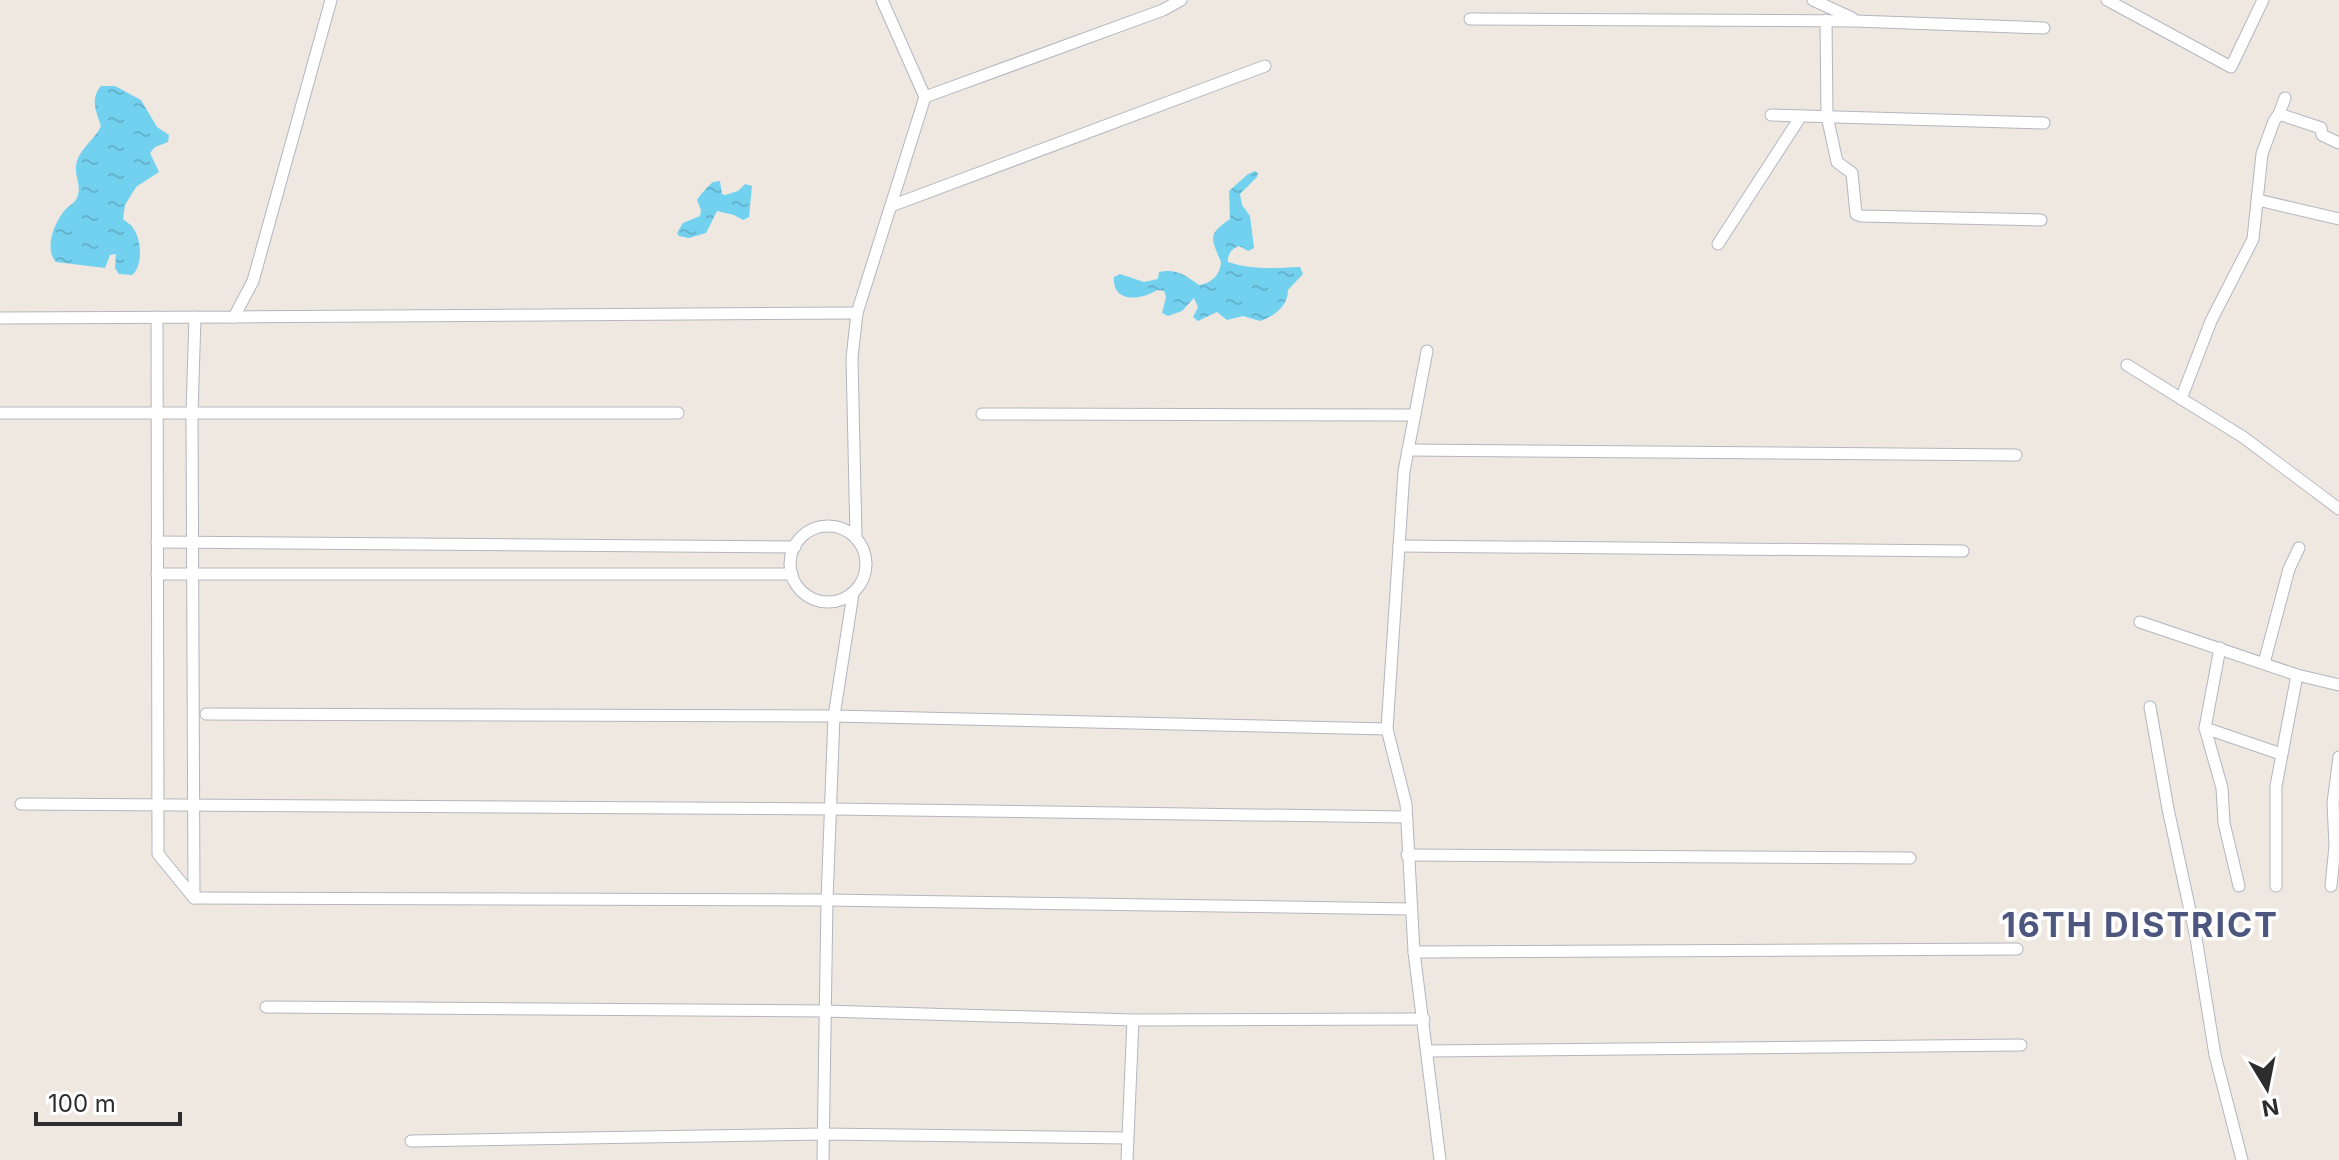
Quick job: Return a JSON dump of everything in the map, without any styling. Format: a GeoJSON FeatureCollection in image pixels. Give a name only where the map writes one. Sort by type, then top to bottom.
{"type":"FeatureCollection","features":[{"type":"Feature","properties":{"kind":"street"},"geometry":{"type":"LineString","coordinates":[[234,317],[253,281],[331,0]]}},
{"type":"Feature","properties":{"kind":"street"},"geometry":{"type":"LineString","coordinates":[[823,1160],[824,1011],[834,716],[853,594],[865,574],[866,559],[856,538],[852,358],[857,313],[925,97],[882,0]]}},
{"type":"Feature","properties":{"kind":"street"},"geometry":{"type":"LineString","coordinates":[[925,97],[1163,10],[1181,0]]}},
{"type":"Feature","properties":{"kind":"street"},"geometry":{"type":"LineString","coordinates":[[1813,0],[1856,21]]}},
{"type":"Feature","properties":{"kind":"street"},"geometry":{"type":"LineString","coordinates":[[2107,0],[2231,67],[2263,0]]}},
{"type":"Feature","properties":{"kind":"street"},"geometry":{"type":"LineString","coordinates":[[1470,19],[1826,20],[2044,28]]}},
{"type":"Feature","properties":{"kind":"street"},"geometry":{"type":"LineString","coordinates":[[1826,20],[1827,116],[1837,162],[1852,173],[1855,210],[1861,216],[2041,220]]}},
{"type":"Feature","properties":{"kind":"street"},"geometry":{"type":"LineString","coordinates":[[891,206],[1265,66]]}},
{"type":"Feature","properties":{"kind":"street"},"geometry":{"type":"LineString","coordinates":[[2181,399],[2211,321],[2253,239],[2262,154],[2285,98]]}},
{"type":"Feature","properties":{"kind":"street"},"geometry":{"type":"LineString","coordinates":[[2279,114],[2321,128],[2322,135],[2339,143]]}},
{"type":"Feature","properties":{"kind":"street"},"geometry":{"type":"LineString","coordinates":[[1771,115],[2044,123]]}},
{"type":"Feature","properties":{"kind":"street"},"geometry":{"type":"LineString","coordinates":[[1718,244],[1801,116]]}},
{"type":"Feature","properties":{"kind":"street"},"geometry":{"type":"LineString","coordinates":[[2258,200],[2339,219]]}},
{"type":"Feature","properties":{"kind":"street"},"geometry":{"type":"LineString","coordinates":[[0,318],[857,313]]}},
{"type":"Feature","properties":{"kind":"street"},"geometry":{"type":"LineString","coordinates":[[157,317],[158,854],[194,898]]}},
{"type":"Feature","properties":{"kind":"street"},"geometry":{"type":"LineString","coordinates":[[194,898],[192,413],[195,317]]}},
{"type":"Feature","properties":{"kind":"street"},"geometry":{"type":"LineString","coordinates":[[1427,351],[1404,471],[1387,729],[1406,804],[1414,952],[1440,1160]]}},
{"type":"Feature","properties":{"kind":"street"},"geometry":{"type":"LineString","coordinates":[[2127,365],[2243,437],[2339,509]]}},
{"type":"Feature","properties":{"kind":"street"},"geometry":{"type":"LineString","coordinates":[[0,413],[678,413]]}},
{"type":"Feature","properties":{"kind":"street"},"geometry":{"type":"LineString","coordinates":[[982,414],[1415,415]]}},
{"type":"Feature","properties":{"kind":"street"},"geometry":{"type":"LineString","coordinates":[[1408,450],[2016,455]]}},
{"type":"Feature","properties":{"kind":"street"},"geometry":{"type":"LineString","coordinates":[[853,594],[833,602],[804,594],[792,574],[791,554],[810,531],[824,526],[839,527],[856,538]]}},
{"type":"Feature","properties":{"kind":"street"},"geometry":{"type":"LineString","coordinates":[[157,542],[795,547]]}},
{"type":"Feature","properties":{"kind":"street"},"geometry":{"type":"LineString","coordinates":[[1399,546],[1963,551]]}},
{"type":"Feature","properties":{"kind":"street"},"geometry":{"type":"LineString","coordinates":[[2264,663],[2289,569],[2299,548]]}},
{"type":"Feature","properties":{"kind":"street"},"geometry":{"type":"LineString","coordinates":[[157,574],[792,574]]}},
{"type":"Feature","properties":{"kind":"street"},"geometry":{"type":"LineString","coordinates":[[2140,622],[2297,675],[2339,685]]}},
{"type":"Feature","properties":{"kind":"street"},"geometry":{"type":"LineString","coordinates":[[2220,648],[2205,728],[2222,788],[2224,823],[2239,886]]}},
{"type":"Feature","properties":{"kind":"street"},"geometry":{"type":"LineString","coordinates":[[2276,886],[2276,786],[2297,675]]}},
{"type":"Feature","properties":{"kind":"street"},"geometry":{"type":"LineString","coordinates":[[2150,707],[2196,938],[2213,1043],[2242,1160]]}},
{"type":"Feature","properties":{"kind":"street"},"geometry":{"type":"LineString","coordinates":[[206,714],[834,716],[1387,729]]}},
{"type":"Feature","properties":{"kind":"street"},"geometry":{"type":"LineString","coordinates":[[2205,728],[2281,754]]}},
{"type":"Feature","properties":{"kind":"street"},"geometry":{"type":"LineString","coordinates":[[2331,886],[2335,846],[2333,803],[2339,757]]}},
{"type":"Feature","properties":{"kind":"street"},"geometry":{"type":"LineString","coordinates":[[21,804],[832,809],[1406,817]]}},
{"type":"Feature","properties":{"kind":"street"},"geometry":{"type":"LineString","coordinates":[[1407,855],[1910,858]]}},
{"type":"Feature","properties":{"kind":"street"},"geometry":{"type":"LineString","coordinates":[[194,898],[827,900],[1410,909]]}},
{"type":"Feature","properties":{"kind":"street"},"geometry":{"type":"LineString","coordinates":[[1414,952],[2017,949]]}},
{"type":"Feature","properties":{"kind":"street"},"geometry":{"type":"LineString","coordinates":[[266,1007],[824,1011],[1133,1020],[1424,1019]]}},
{"type":"Feature","properties":{"kind":"street"},"geometry":{"type":"LineString","coordinates":[[1127,1160],[1133,1020]]}},
{"type":"Feature","properties":{"kind":"street"},"geometry":{"type":"LineString","coordinates":[[1428,1051],[2021,1045]]}},
{"type":"Feature","properties":{"kind":"street"},"geometry":{"type":"LineString","coordinates":[[411,1141],[823,1134],[1127,1138]]}},
{"type":"Feature","properties":{"kind":"water"},"geometry":{"type":"Polygon","coordinates":[[[101,86],[115,86],[141,100],[157,127],[169,135],[168,142],[155,147],[150,153],[159,172],[136,187],[125,205],[123,219],[133,228],[140,246],[140,259],[132,275],[119,274],[115,268],[116,254],[110,255],[105,268],[56,262],[51,250],[57,222],[78,194],[77,161],[101,126],[95,100],[101,86]]]}},
{"type":"Feature","properties":{"kind":"water"},"geometry":{"type":"Polygon","coordinates":[[[1255,171],[1257,177],[1240,194],[1242,205],[1250,216],[1254,248],[1248,251],[1236,247],[1229,254],[1228,262],[1254,267],[1300,267],[1303,274],[1288,290],[1280,310],[1260,321],[1243,316],[1227,320],[1217,312],[1198,321],[1193,317],[1198,307],[1194,298],[1182,311],[1168,316],[1162,313],[1166,297],[1164,291],[1157,290],[1136,297],[1123,296],[1118,292],[1114,277],[1120,274],[1144,282],[1158,279],[1159,272],[1171,271],[1199,285],[1214,278],[1221,262],[1213,238],[1217,229],[1230,219],[1229,191],[1255,171]]]}},
{"type":"Feature","properties":{"kind":"water"},"geometry":{"type":"Polygon","coordinates":[[[720,181],[722,194],[725,195],[738,191],[745,184],[752,186],[749,217],[743,220],[717,211],[706,233],[689,238],[679,236],[677,233],[683,223],[700,216],[697,200],[713,182],[720,181]]]}},
{"type":"Feature","properties":{"kind":"district","name":"16TH DISTRICT"},"geometry":{"type":"Point","coordinates":[2140,924]}}]}
